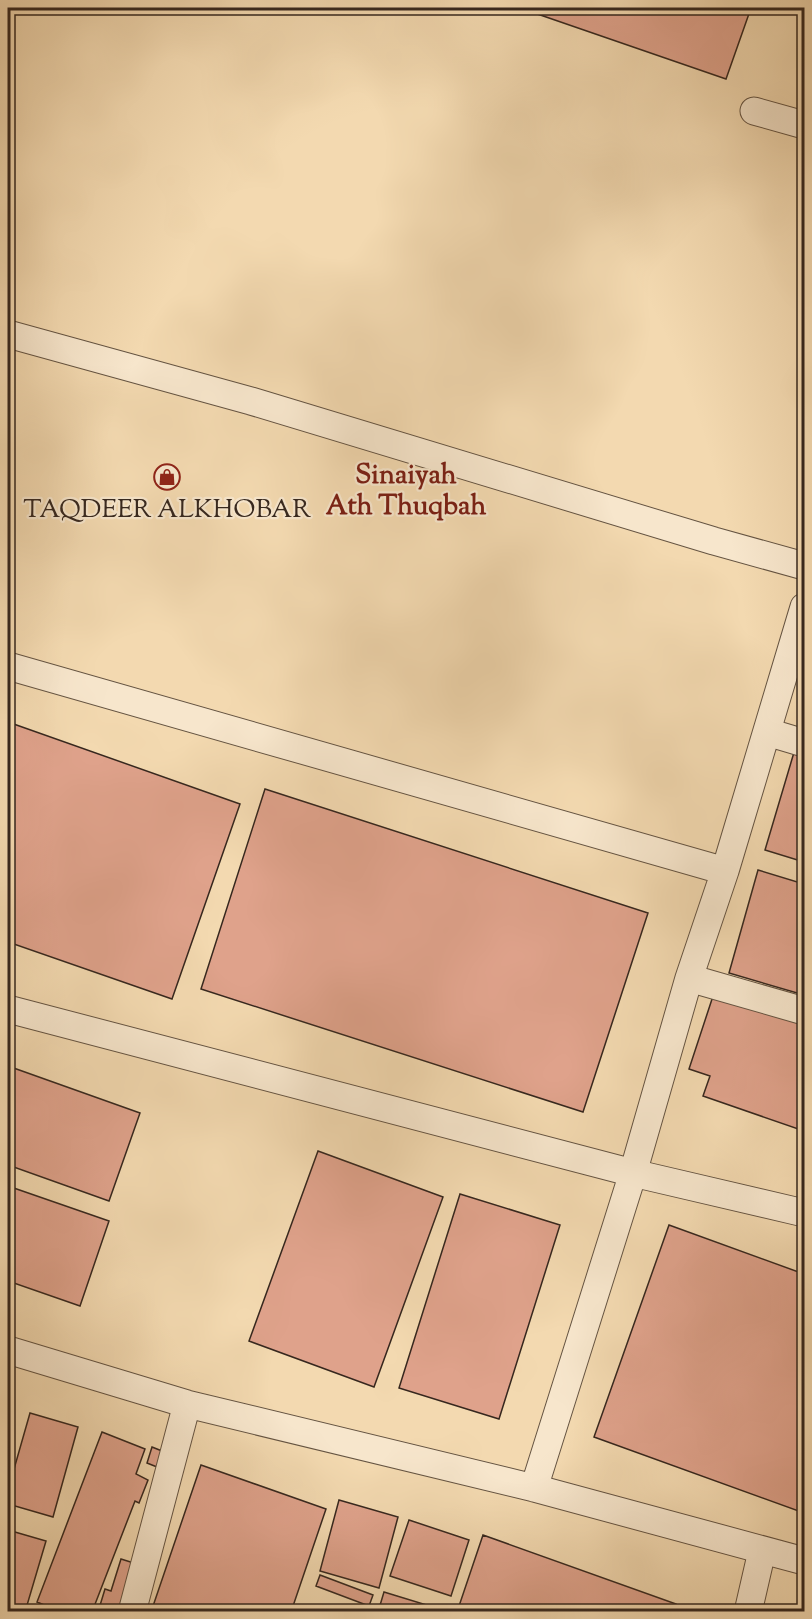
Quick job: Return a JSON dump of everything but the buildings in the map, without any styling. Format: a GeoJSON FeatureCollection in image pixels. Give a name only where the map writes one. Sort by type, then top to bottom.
{"type":"FeatureCollection","features":[{"type":"Feature","properties":{"kind":"street"},"geometry":{"type":"LineString","coordinates":[[754,111],[804,125]]}},
{"type":"Feature","properties":{"kind":"street"},"geometry":{"type":"LineString","coordinates":[[8,334],[251,401],[804,566]]}},
{"type":"Feature","properties":{"kind":"street"},"geometry":{"type":"LineString","coordinates":[[534,1488],[633,1173],[689,978],[725,871],[804,607]]}},
{"type":"Feature","properties":{"kind":"street"},"geometry":{"type":"LineString","coordinates":[[8,666],[725,871]]}},
{"type":"Feature","properties":{"kind":"street"},"geometry":{"type":"LineString","coordinates":[[767,732],[804,743]]}},
{"type":"Feature","properties":{"kind":"street"},"geometry":{"type":"LineString","coordinates":[[689,978],[804,1011]]}},
{"type":"Feature","properties":{"kind":"street"},"geometry":{"type":"LineString","coordinates":[[8,1009],[633,1173],[804,1213]]}},
{"type":"Feature","properties":{"kind":"street"},"geometry":{"type":"LineString","coordinates":[[8,1350],[187,1404],[534,1488],[804,1561]]}},
{"type":"Feature","properties":{"kind":"street"},"geometry":{"type":"LineString","coordinates":[[132,1611],[187,1404]]}},
{"type":"Feature","properties":{"kind":"street"},"geometry":{"type":"LineString","coordinates":[[748,1611],[762,1551]]}},
{"type":"Feature","properties":{"kind":"place","name":"TAQDEER ALKHOBAR"},"geometry":{"type":"Point","coordinates":[167,477]}},
{"type":"Feature","properties":{"kind":"district","name":"Sinaiyah Ath Thuqbah"},"geometry":{"type":"Point","coordinates":[406,492]}}]}
